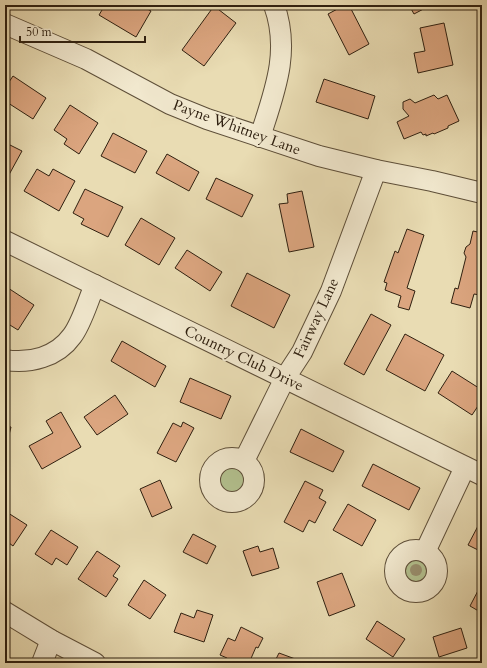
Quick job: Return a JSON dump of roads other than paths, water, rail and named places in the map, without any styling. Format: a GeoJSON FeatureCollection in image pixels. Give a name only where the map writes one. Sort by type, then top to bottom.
{"type":"FeatureCollection","features":[{"type":"Feature","properties":{"kind":"street"},"geometry":{"type":"LineString","coordinates":[[260,137],[276,85],[282,49],[280,26],[274,5]]}},
{"type":"Feature","properties":{"kind":"street","name":"Payne Whitney Lane"},"geometry":{"type":"LineString","coordinates":[[5,24],[86,59],[170,104],[207,119],[319,156],[482,193]]}},
{"type":"Feature","properties":{"kind":"street","name":"Fairway Lane"},"geometry":{"type":"LineString","coordinates":[[244,461],[285,378],[302,352],[331,291],[376,170]]}},
{"type":"Feature","properties":{"kind":"street","name":"Country Club Drive"},"geometry":{"type":"LineString","coordinates":[[5,241],[474,471]]}},
{"type":"Feature","properties":{"kind":"street"},"geometry":{"type":"LineString","coordinates":[[5,360],[27,361],[40,358],[51,354],[66,344],[78,325],[95,285]]}},
{"type":"Feature","properties":{"kind":"street"},"geometry":{"type":"LineString","coordinates":[[425,552],[474,471]]}},
{"type":"Feature","properties":{"kind":"street"},"geometry":{"type":"LineString","coordinates":[[5,612],[51,640],[95,663]]}},
{"type":"Feature","properties":{"kind":"street"},"geometry":{"type":"LineString","coordinates":[[42,663],[51,640]]}}]}
